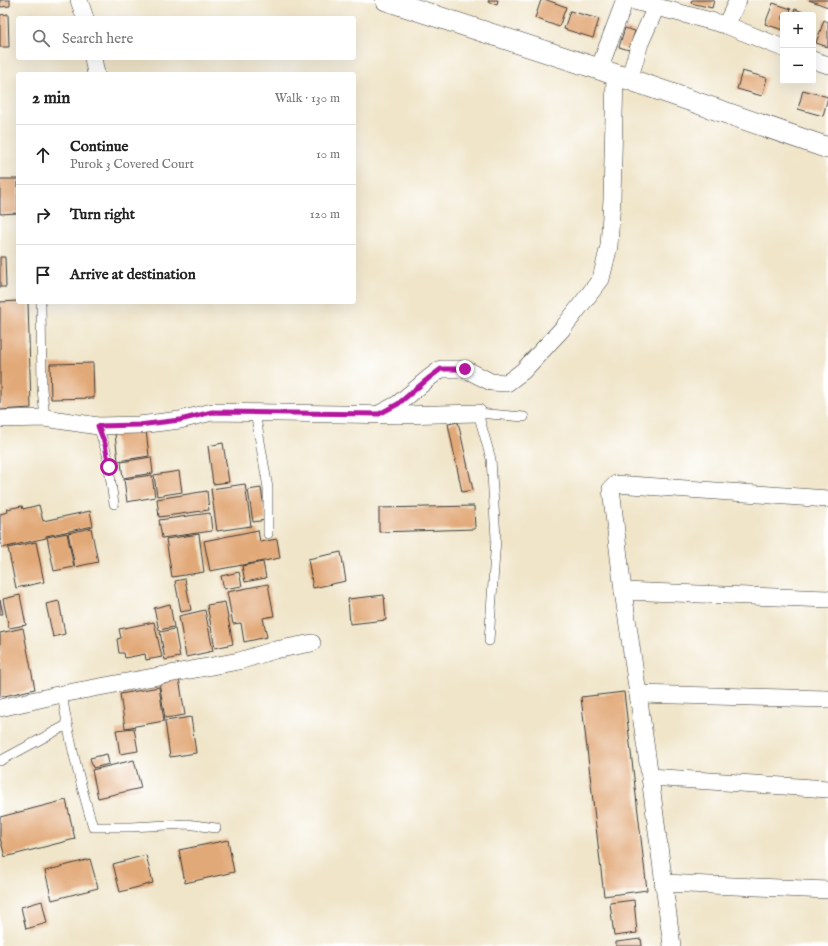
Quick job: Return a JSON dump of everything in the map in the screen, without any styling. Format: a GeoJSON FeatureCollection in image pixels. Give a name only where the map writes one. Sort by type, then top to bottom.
{"type":"FeatureCollection","features":[{"type":"Feature","properties":{"kind":"street"},"geometry":{"type":"LineString","coordinates":[[79,0],[83,16]]}},
{"type":"Feature","properties":{"kind":"street"},"geometry":{"type":"LineString","coordinates":[[386,0],[614,74],[828,148]]}},
{"type":"Feature","properties":{"kind":"street"},"geometry":{"type":"LineString","coordinates":[[379,414],[398,404],[441,369],[465,369],[491,382],[507,383],[523,371],[563,328],[601,279],[609,246],[612,199],[614,74],[633,0],[726,25],[780,47]]}},
{"type":"Feature","properties":{"kind":"street"},"geometry":{"type":"LineString","coordinates":[[726,25],[738,0]]}},
{"type":"Feature","properties":{"kind":"street"},"geometry":{"type":"LineString","coordinates":[[614,74],[640,43],[656,7]]}},
{"type":"Feature","properties":{"kind":"street"},"geometry":{"type":"LineString","coordinates":[[93,60],[96,72]]}},
{"type":"Feature","properties":{"kind":"street"},"geometry":{"type":"LineString","coordinates":[[816,61],[828,65]]}},
{"type":"Feature","properties":{"kind":"street"},"geometry":{"type":"LineString","coordinates":[[0,419],[45,418],[98,426],[139,425],[180,420],[212,412],[478,414]]}},
{"type":"Feature","properties":{"kind":"street"},"geometry":{"type":"LineString","coordinates":[[672,946],[650,777],[623,591],[611,489],[616,484],[828,499]]}},
{"type":"Feature","properties":{"kind":"street"},"geometry":{"type":"LineString","coordinates":[[623,591],[828,599]]}},
{"type":"Feature","properties":{"kind":"street"},"geometry":{"type":"LineString","coordinates":[[0,708],[62,694],[239,661],[275,650],[312,643]]}},
{"type":"Feature","properties":{"kind":"street"},"geometry":{"type":"LineString","coordinates":[[638,694],[828,699]]}},
{"type":"Feature","properties":{"kind":"street"},"geometry":{"type":"LineString","coordinates":[[650,777],[828,790]]}},
{"type":"Feature","properties":{"kind":"street"},"geometry":{"type":"LineString","coordinates":[[663,883],[828,890]]}},
{"type":"Feature","properties":{"kind":"lane"},"geometry":{"type":"LineString","coordinates":[[41,304],[42,389],[45,418]]}},
{"type":"Feature","properties":{"kind":"lane"},"geometry":{"type":"LineString","coordinates":[[255,412],[268,488],[268,534]]}},
{"type":"Feature","properties":{"kind":"lane"},"geometry":{"type":"LineString","coordinates":[[489,642],[496,538],[491,459],[478,414],[524,417]]}},
{"type":"Feature","properties":{"kind":"lane"},"geometry":{"type":"LineString","coordinates":[[98,426],[107,454],[114,504]]}},
{"type":"Feature","properties":{"kind":"lane"},"geometry":{"type":"LineString","coordinates":[[62,694],[67,725],[81,786],[93,827],[131,827],[187,824],[216,828]]}},
{"type":"Feature","properties":{"kind":"lane"},"geometry":{"type":"LineString","coordinates":[[0,761],[67,725]]}},
{"type":"Feature","properties":{"kind":"building"},"geometry":{"type":"Polygon","coordinates":[[[0,0],[10,0],[10,6],[0,7],[0,0]]]}},
{"type":"Feature","properties":{"kind":"building"},"geometry":{"type":"Polygon","coordinates":[[[489,0],[498,0],[497,5],[488,2],[489,0]]]}},
{"type":"Feature","properties":{"kind":"building"},"geometry":{"type":"Polygon","coordinates":[[[541,0],[547,0],[566,7],[559,27],[535,18],[541,0]]]}},
{"type":"Feature","properties":{"kind":"building"},"geometry":{"type":"Polygon","coordinates":[[[692,0],[714,0],[712,8],[691,3],[692,0]]]}},
{"type":"Feature","properties":{"kind":"building"},"geometry":{"type":"Polygon","coordinates":[[[809,0],[828,0],[828,7],[809,0]]]}},
{"type":"Feature","properties":{"kind":"building"},"geometry":{"type":"Polygon","coordinates":[[[773,3],[791,9],[790,12],[780,12],[780,29],[765,24],[773,3]]]}},
{"type":"Feature","properties":{"kind":"building"},"geometry":{"type":"Polygon","coordinates":[[[795,9],[803,12],[794,12],[795,9]]]}},
{"type":"Feature","properties":{"kind":"building"},"geometry":{"type":"Polygon","coordinates":[[[570,11],[599,19],[593,38],[564,29],[570,11]]]}},
{"type":"Feature","properties":{"kind":"building"},"geometry":{"type":"Polygon","coordinates":[[[8,14],[9,47],[0,47],[0,15],[8,14]]]}},
{"type":"Feature","properties":{"kind":"building"},"geometry":{"type":"Polygon","coordinates":[[[824,20],[828,22],[828,47],[816,43],[824,20]]]}},
{"type":"Feature","properties":{"kind":"building"},"geometry":{"type":"Polygon","coordinates":[[[625,28],[635,31],[629,50],[619,47],[625,28]]]}},
{"type":"Feature","properties":{"kind":"building"},"geometry":{"type":"Polygon","coordinates":[[[742,71],[767,78],[762,96],[737,89],[742,71]]]}},
{"type":"Feature","properties":{"kind":"building"},"geometry":{"type":"Polygon","coordinates":[[[803,90],[828,97],[823,116],[798,109],[803,90]]]}},
{"type":"Feature","properties":{"kind":"building"},"geometry":{"type":"Polygon","coordinates":[[[0,179],[16,179],[16,213],[0,214],[0,179]]]}},
{"type":"Feature","properties":{"kind":"building"},"geometry":{"type":"Polygon","coordinates":[[[0,257],[5,257],[6,287],[0,287],[0,257]]]}},
{"type":"Feature","properties":{"kind":"building"},"geometry":{"type":"Polygon","coordinates":[[[16,301],[16,304],[28,304],[31,408],[0,410],[0,302],[16,301]]]}},
{"type":"Feature","properties":{"kind":"building"},"geometry":{"type":"Polygon","coordinates":[[[93,363],[94,398],[51,399],[50,364],[93,363]]]}},
{"type":"Feature","properties":{"kind":"building"},"geometry":{"type":"Polygon","coordinates":[[[458,422],[473,490],[462,492],[448,424],[458,422]]]}},
{"type":"Feature","properties":{"kind":"building"},"geometry":{"type":"Polygon","coordinates":[[[146,430],[149,456],[118,461],[115,434],[146,430]]]}},
{"type":"Feature","properties":{"kind":"building"},"geometry":{"type":"Polygon","coordinates":[[[223,443],[229,482],[213,484],[208,446],[223,443]]]}},
{"type":"Feature","properties":{"kind":"building"},"geometry":{"type":"Polygon","coordinates":[[[151,457],[153,473],[123,478],[121,462],[151,457]]]}},
{"type":"Feature","properties":{"kind":"building"},"geometry":{"type":"Polygon","coordinates":[[[179,471],[182,492],[157,496],[154,475],[179,471]]]}},
{"type":"Feature","properties":{"kind":"building"},"geometry":{"type":"Polygon","coordinates":[[[152,475],[155,497],[127,502],[124,479],[152,475]]]}},
{"type":"Feature","properties":{"kind":"building"},"geometry":{"type":"Polygon","coordinates":[[[245,484],[251,526],[217,531],[211,489],[245,484]]]}},
{"type":"Feature","properties":{"kind":"building"},"geometry":{"type":"Polygon","coordinates":[[[261,488],[266,520],[253,522],[248,490],[261,488]]]}},
{"type":"Feature","properties":{"kind":"building"},"geometry":{"type":"Polygon","coordinates":[[[207,491],[209,510],[159,517],[157,499],[207,491]]]}},
{"type":"Feature","properties":{"kind":"building"},"geometry":{"type":"Polygon","coordinates":[[[39,505],[43,521],[90,511],[93,526],[46,536],[46,538],[2,548],[0,538],[0,514],[8,512],[7,509],[22,506],[23,509],[39,505]]]}},
{"type":"Feature","properties":{"kind":"building"},"geometry":{"type":"Polygon","coordinates":[[[474,506],[475,529],[379,532],[379,508],[474,506]]]}},
{"type":"Feature","properties":{"kind":"building"},"geometry":{"type":"Polygon","coordinates":[[[210,513],[212,531],[162,538],[159,520],[210,513]]]}},
{"type":"Feature","properties":{"kind":"building"},"geometry":{"type":"Polygon","coordinates":[[[91,528],[98,562],[75,567],[68,533],[91,528]]]}},
{"type":"Feature","properties":{"kind":"building"},"geometry":{"type":"Polygon","coordinates":[[[258,530],[260,542],[277,539],[280,558],[210,571],[204,541],[258,530]]]}},
{"type":"Feature","properties":{"kind":"building"},"geometry":{"type":"Polygon","coordinates":[[[67,533],[74,567],[54,571],[47,537],[67,533]]]}},
{"type":"Feature","properties":{"kind":"building"},"geometry":{"type":"Polygon","coordinates":[[[199,534],[204,572],[172,577],[166,539],[199,534]]]}},
{"type":"Feature","properties":{"kind":"building"},"geometry":{"type":"Polygon","coordinates":[[[36,542],[44,582],[16,588],[8,548],[36,542]]]}},
{"type":"Feature","properties":{"kind":"building"},"geometry":{"type":"Polygon","coordinates":[[[341,552],[346,581],[313,588],[308,559],[341,552]]]}},
{"type":"Feature","properties":{"kind":"building"},"geometry":{"type":"Polygon","coordinates":[[[263,562],[266,578],[245,582],[242,566],[263,562]]]}},
{"type":"Feature","properties":{"kind":"building"},"geometry":{"type":"Polygon","coordinates":[[[239,572],[242,586],[224,589],[221,576],[239,572]]]}},
{"type":"Feature","properties":{"kind":"building"},"geometry":{"type":"Polygon","coordinates":[[[185,579],[191,610],[181,612],[175,581],[185,579]]]}},
{"type":"Feature","properties":{"kind":"building"},"geometry":{"type":"Polygon","coordinates":[[[268,584],[274,616],[263,618],[267,637],[244,642],[241,623],[233,624],[227,592],[268,584]]]}},
{"type":"Feature","properties":{"kind":"building"},"geometry":{"type":"Polygon","coordinates":[[[20,595],[26,625],[9,628],[3,599],[20,595]]]}},
{"type":"Feature","properties":{"kind":"building"},"geometry":{"type":"Polygon","coordinates":[[[384,595],[386,620],[350,624],[348,599],[384,595]]]}},
{"type":"Feature","properties":{"kind":"building"},"geometry":{"type":"Polygon","coordinates":[[[0,600],[3,614],[0,614],[0,600]]]}},
{"type":"Feature","properties":{"kind":"building"},"geometry":{"type":"Polygon","coordinates":[[[59,601],[65,634],[53,637],[46,604],[59,601]]]}},
{"type":"Feature","properties":{"kind":"building"},"geometry":{"type":"Polygon","coordinates":[[[225,602],[233,644],[215,648],[207,605],[225,602]]]}},
{"type":"Feature","properties":{"kind":"building"},"geometry":{"type":"Polygon","coordinates":[[[170,604],[174,627],[159,630],[154,608],[170,604]]]}},
{"type":"Feature","properties":{"kind":"building"},"geometry":{"type":"Polygon","coordinates":[[[205,610],[213,651],[186,657],[179,616],[205,610]]]}},
{"type":"Feature","properties":{"kind":"building"},"geometry":{"type":"Polygon","coordinates":[[[154,622],[162,657],[146,660],[145,654],[125,658],[124,653],[119,653],[117,639],[121,638],[119,629],[154,622]]]}},
{"type":"Feature","properties":{"kind":"building"},"geometry":{"type":"Polygon","coordinates":[[[23,628],[35,689],[0,697],[0,633],[23,628]]]}},
{"type":"Feature","properties":{"kind":"building"},"geometry":{"type":"Polygon","coordinates":[[[175,629],[180,657],[165,660],[160,632],[175,629]]]}},
{"type":"Feature","properties":{"kind":"building"},"geometry":{"type":"Polygon","coordinates":[[[179,678],[185,715],[165,718],[159,682],[179,678]]]}},
{"type":"Feature","properties":{"kind":"building"},"geometry":{"type":"Polygon","coordinates":[[[159,687],[164,721],[125,728],[120,694],[159,687]]]}},
{"type":"Feature","properties":{"kind":"building"},"geometry":{"type":"Polygon","coordinates":[[[624,692],[647,890],[604,896],[581,697],[624,692]]]}},
{"type":"Feature","properties":{"kind":"building"},"geometry":{"type":"Polygon","coordinates":[[[191,717],[196,753],[170,757],[165,721],[191,717]]]}},
{"type":"Feature","properties":{"kind":"building"},"geometry":{"type":"Polygon","coordinates":[[[134,728],[138,751],[120,754],[116,730],[134,728]]]}},
{"type":"Feature","properties":{"kind":"building"},"geometry":{"type":"Polygon","coordinates":[[[107,754],[109,764],[93,768],[90,758],[107,754]]]}},
{"type":"Feature","properties":{"kind":"building"},"geometry":{"type":"Polygon","coordinates":[[[134,760],[141,788],[98,798],[92,770],[134,760]]]}},
{"type":"Feature","properties":{"kind":"building"},"geometry":{"type":"Polygon","coordinates":[[[66,800],[75,839],[5,857],[0,838],[0,817],[66,800]]]}},
{"type":"Feature","properties":{"kind":"building"},"geometry":{"type":"Polygon","coordinates":[[[228,840],[234,872],[185,883],[179,850],[228,840]]]}},
{"type":"Feature","properties":{"kind":"building"},"geometry":{"type":"Polygon","coordinates":[[[146,855],[153,883],[120,892],[113,864],[146,855]]]}},
{"type":"Feature","properties":{"kind":"building"},"geometry":{"type":"Polygon","coordinates":[[[90,859],[98,888],[52,900],[45,871],[90,859]]]}},
{"type":"Feature","properties":{"kind":"building"},"geometry":{"type":"Polygon","coordinates":[[[634,900],[637,933],[614,936],[610,903],[634,900]]]}},
{"type":"Feature","properties":{"kind":"building"},"geometry":{"type":"Polygon","coordinates":[[[42,901],[47,923],[26,929],[21,907],[42,901]]]}},
{"type":"Feature","properties":{"kind":"building"},"geometry":{"type":"Polygon","coordinates":[[[641,939],[642,946],[616,946],[616,942],[641,939]]]}},
{"type":"Feature","properties":{"kind":"route"},"geometry":{"type":"LineString","coordinates":[[109,467],[105,444],[98,426],[139,425],[180,420],[212,412],[379,414],[398,404],[441,369],[465,369]]}}]}
